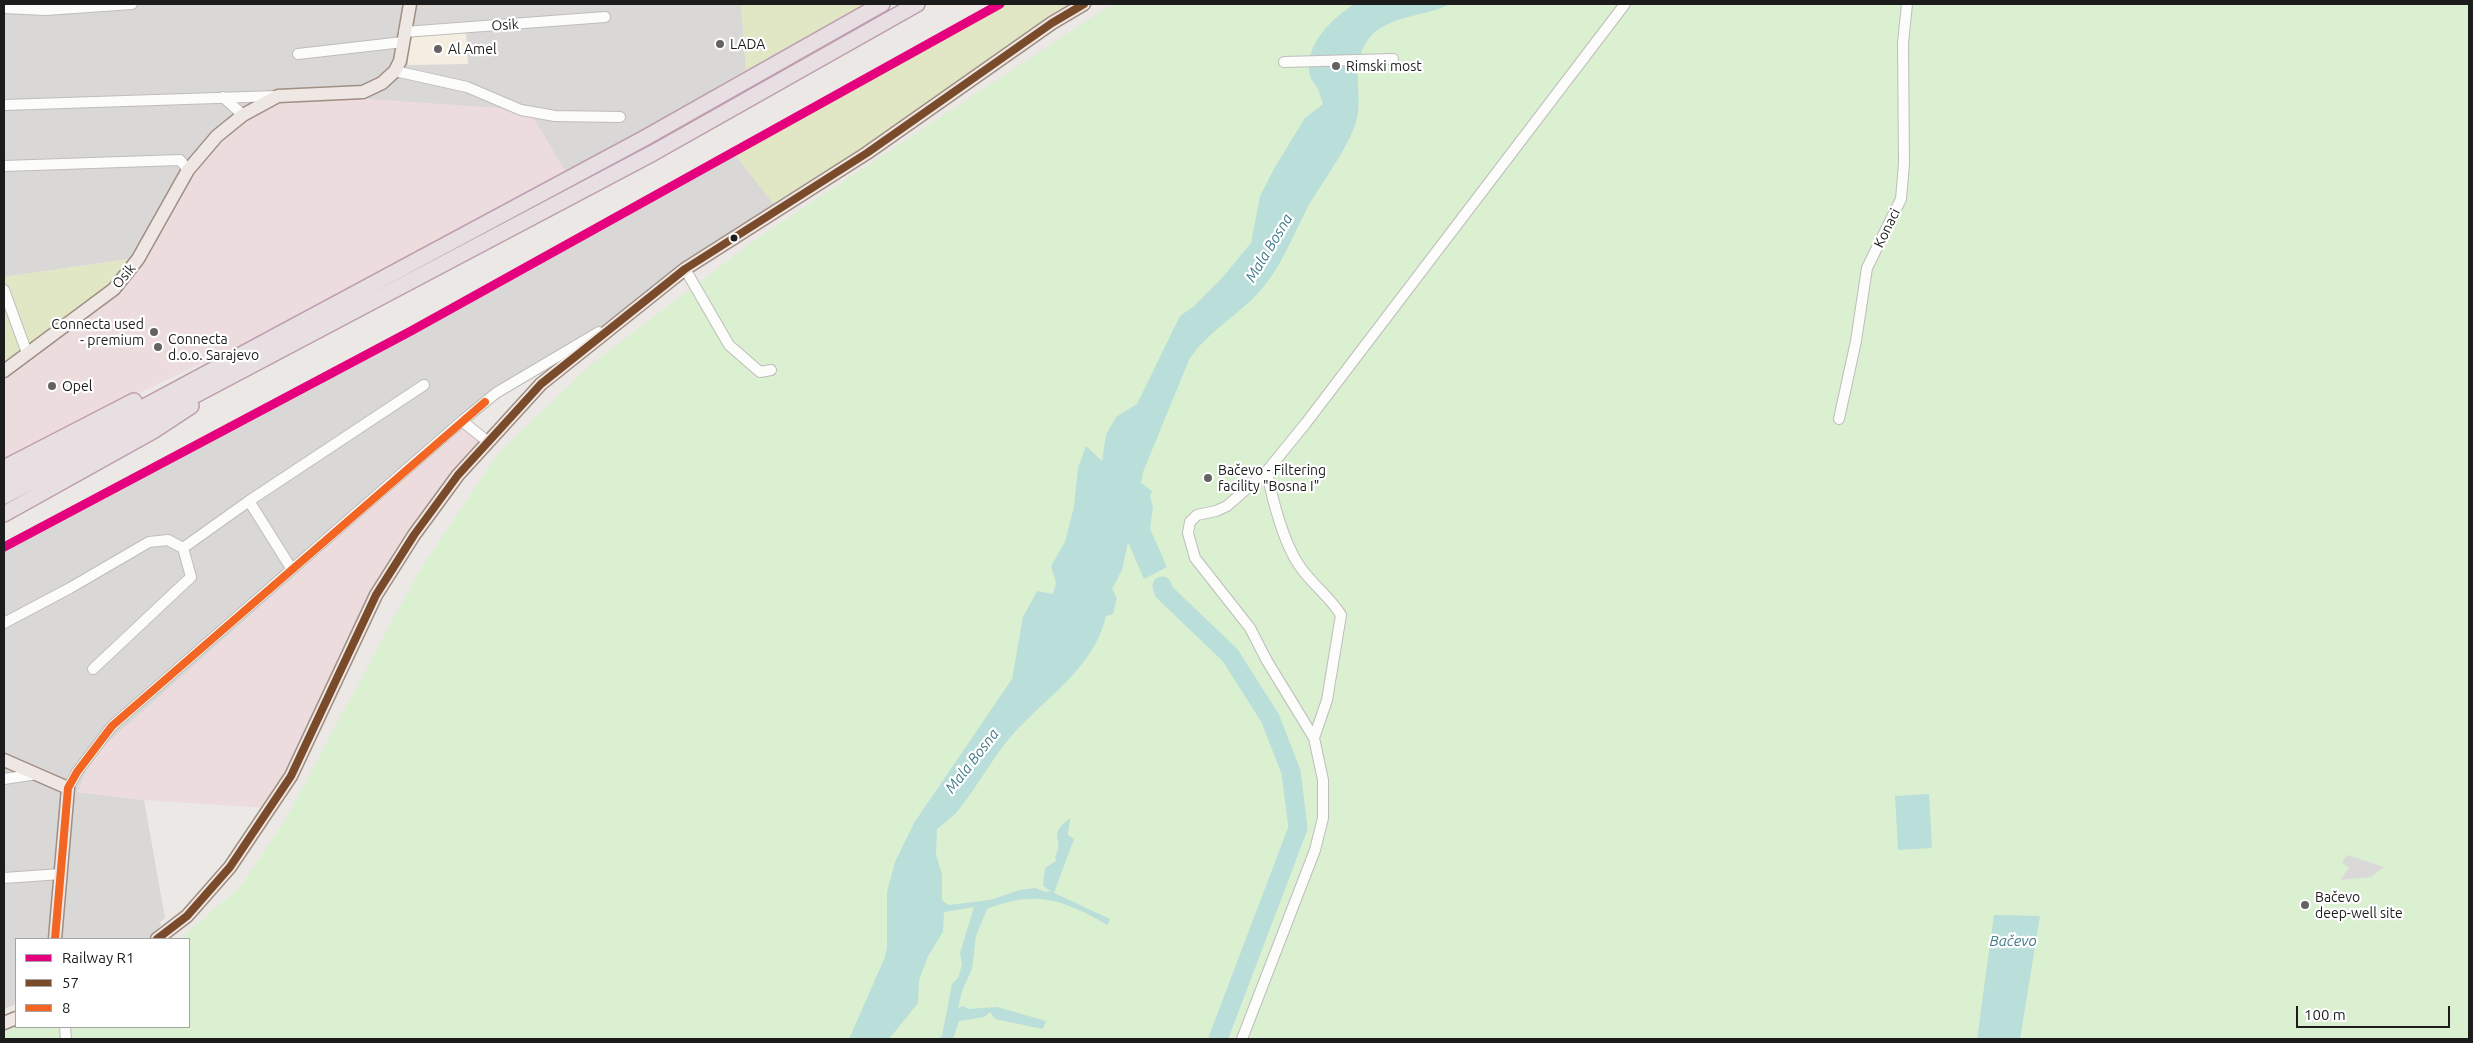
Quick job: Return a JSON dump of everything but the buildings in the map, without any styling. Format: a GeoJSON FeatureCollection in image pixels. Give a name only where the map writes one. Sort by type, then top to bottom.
{"type":"FeatureCollection","features":[{"type":"Feature","properties":{"kind":"highway"},"geometry":{"type":"LineString","coordinates":[[4,496],[882,4]]}},
{"type":"Feature","properties":{"kind":"highway"},"geometry":{"type":"LineString","coordinates":[[4,482],[653,153],[917,4]]}},
{"type":"Feature","properties":{"kind":"highway"},"geometry":{"type":"LineString","coordinates":[[4,468],[155,391],[222,373]]}},
{"type":"Feature","properties":{"kind":"highway"},"geometry":{"type":"LineString","coordinates":[[4,514],[163,426],[222,373]]}},
{"type":"Feature","properties":{"kind":"main road"},"geometry":{"type":"LineString","coordinates":[[395,71],[400,61],[410,4]]}},
{"type":"Feature","properties":{"kind":"main road"},"geometry":{"type":"LineString","coordinates":[[158,938],[187,916],[230,867],[291,776],[376,595],[414,535],[458,475],[541,384],[617,321],[685,269],[867,154],[1052,23],[1084,4]]}},
{"type":"Feature","properties":{"kind":"main road","name":"Osik"},"geometry":{"type":"LineString","coordinates":[[4,371],[114,289],[138,259],[188,170],[217,136],[243,115],[278,96],[363,92],[382,83],[395,71]]}},
{"type":"Feature","properties":{"kind":"main road"},"geometry":{"type":"LineString","coordinates":[[4,760],[68,788],[64,812],[55,938]]}},
{"type":"Feature","properties":{"kind":"street"},"geometry":{"type":"LineString","coordinates":[[4,8],[46,10],[132,4]]}},
{"type":"Feature","properties":{"kind":"street"},"geometry":{"type":"LineString","coordinates":[[1242,1039],[1315,850],[1323,818],[1323,780],[1314,738],[1267,661],[1250,628],[1195,558],[1188,533],[1190,522],[1197,514],[1216,511],[1227,506],[1267,471],[1306,423],[1625,4]]}},
{"type":"Feature","properties":{"kind":"street","name":"Konaci"},"geometry":{"type":"LineString","coordinates":[[1839,419],[1856,341],[1867,268],[1901,199],[1904,164],[1903,44],[1907,4]]}},
{"type":"Feature","properties":{"kind":"street","name":"Osik"},"geometry":{"type":"LineString","coordinates":[[298,54],[404,37],[605,17]]}},
{"type":"Feature","properties":{"kind":"street"},"geometry":{"type":"LineString","coordinates":[[1284,62],[1393,59]]}},
{"type":"Feature","properties":{"kind":"street"},"geometry":{"type":"LineString","coordinates":[[395,71],[467,88],[521,110],[555,116],[620,117]]}},
{"type":"Feature","properties":{"kind":"street","name":"Osik"},"geometry":{"type":"LineString","coordinates":[[4,105],[278,96]]}},
{"type":"Feature","properties":{"kind":"street"},"geometry":{"type":"LineString","coordinates":[[223,97],[243,115]]}},
{"type":"Feature","properties":{"kind":"street"},"geometry":{"type":"LineString","coordinates":[[4,166],[180,160],[188,170]]}},
{"type":"Feature","properties":{"kind":"street"},"geometry":{"type":"LineString","coordinates":[[685,269],[730,345],[760,372],[771,370]]}},
{"type":"Feature","properties":{"kind":"street"},"geometry":{"type":"LineString","coordinates":[[4,290],[27,353]]}},
{"type":"Feature","properties":{"kind":"street"},"geometry":{"type":"LineString","coordinates":[[68,788],[77,772],[112,726],[462,421],[496,393],[617,321]]}},
{"type":"Feature","properties":{"kind":"street"},"geometry":{"type":"LineString","coordinates":[[183,548],[249,501],[424,385]]}},
{"type":"Feature","properties":{"kind":"street"},"geometry":{"type":"LineString","coordinates":[[462,421],[487,441]]}},
{"type":"Feature","properties":{"kind":"street"},"geometry":{"type":"LineString","coordinates":[[1267,471],[1272,500],[1301,568],[1331,600],[1341,615],[1327,700],[1314,738]]}},
{"type":"Feature","properties":{"kind":"street"},"geometry":{"type":"LineString","coordinates":[[249,501],[292,568]]}},
{"type":"Feature","properties":{"kind":"street"},"geometry":{"type":"LineString","coordinates":[[4,622],[70,588],[149,542],[168,540],[183,548],[191,577],[93,669]]}},
{"type":"Feature","properties":{"kind":"street"},"geometry":{"type":"LineString","coordinates":[[4,779],[37,774]]}},
{"type":"Feature","properties":{"kind":"street"},"geometry":{"type":"LineString","coordinates":[[4,878],[61,874]]}},
{"type":"Feature","properties":{"kind":"shaded area"},"geometry":{"type":"Polygon","coordinates":[[[4,4],[741,4],[746,70],[567,174],[136,258],[4,277],[4,4]]]}},
{"type":"Feature","properties":{"kind":"shaded area","name":"Al Amel"},"geometry":{"type":"Polygon","coordinates":[[[466,32],[468,64],[408,65],[408,35],[466,32]]]}},
{"type":"Feature","properties":{"kind":"shaded area"},"geometry":{"type":"Polygon","coordinates":[[[311,95],[529,110],[567,174],[257,337],[137,394],[4,463],[4,377],[74,324],[127,274],[172,199],[235,123],[267,105],[311,95]]]}},
{"type":"Feature","properties":{"kind":"shaded area"},"geometry":{"type":"Polygon","coordinates":[[[733,152],[776,207],[490,402],[93,756],[78,792],[144,800],[165,918],[140,938],[15,938],[15,1004],[4,1009],[4,547],[411,331],[733,152]]]}},
{"type":"Feature","properties":{"kind":"shaded area"},"geometry":{"type":"Polygon","coordinates":[[[463,425],[491,445],[458,475],[376,595],[338,681],[266,808],[144,800],[78,792],[93,756],[463,425]]]}},
{"type":"Feature","properties":{"kind":"shaded area"},"geometry":{"type":"Polygon","coordinates":[[[2347,855],[2384,867],[2371,877],[2340,880],[2349,868],[2342,863],[2347,855]]]}},
{"type":"Feature","properties":{"kind":"shaded area"},"geometry":{"type":"Polygon","coordinates":[[[140,871],[161,925],[149,938],[66,938],[69,874],[140,871]]]}},
{"type":"Feature","properties":{"kind":"green space"},"geometry":{"type":"Polygon","coordinates":[[[741,4],[872,4],[746,70],[741,4]]]}},
{"type":"Feature","properties":{"kind":"green space"},"geometry":{"type":"Polygon","coordinates":[[[1007,4],[1071,4],[776,207],[733,152],[1007,4]]]}},
{"type":"Feature","properties":{"kind":"green space"},"geometry":{"type":"Polygon","coordinates":[[[1112,4],[2469,4],[2469,1039],[4,1039],[4,1025],[15,1021],[15,1028],[190,1028],[190,938],[181,938],[240,887],[284,822],[418,573],[497,455],[590,365],[759,237],[1112,4]]]}},
{"type":"Feature","properties":{"kind":"green space"},"geometry":{"type":"Polygon","coordinates":[[[136,258],[127,274],[4,373],[4,277],[136,258]]]}},
{"type":"Feature","properties":{"kind":"water"},"geometry":{"type":"Polygon","coordinates":[[[1354,4],[1450,4],[1387,24],[1370,37],[1363,48],[1359,60],[1359,105],[1354,128],[1345,148],[1310,203],[1271,277],[1246,305],[1197,349],[1189,360],[1143,472],[1141,483],[1152,491],[1150,496],[1153,507],[1150,529],[1167,567],[1144,579],[1128,542],[1122,570],[1112,589],[1117,598],[1113,614],[1106,616],[1100,634],[1091,651],[1068,680],[1013,734],[957,812],[937,829],[936,855],[942,875],[942,900],[948,905],[990,900],[1020,890],[1035,888],[1046,892],[1051,891],[1043,886],[1045,868],[1056,861],[1055,857],[1059,845],[1058,830],[1070,818],[1068,835],[1074,839],[1054,893],[1110,919],[1108,925],[1077,909],[1049,900],[1020,900],[987,909],[976,936],[972,969],[962,991],[958,1008],[963,1006],[968,1009],[997,1007],[1046,1021],[1043,1029],[995,1019],[990,1012],[984,1017],[959,1021],[953,1039],[937,1039],[942,1036],[952,984],[958,978],[962,965],[960,953],[974,907],[944,912],[943,932],[928,956],[919,980],[918,1003],[889,1039],[849,1039],[885,957],[887,946],[887,892],[895,862],[914,823],[1012,679],[1023,617],[1037,591],[1053,594],[1056,583],[1051,566],[1065,542],[1074,507],[1078,468],[1086,446],[1102,461],[1106,435],[1116,417],[1137,404],[1180,316],[1193,307],[1222,278],[1251,243],[1260,196],[1275,167],[1305,118],[1323,104],[1318,89],[1310,76],[1309,65],[1315,44],[1329,25],[1354,4]]]}},
{"type":"Feature","properties":{"kind":"water"},"geometry":{"type":"Polygon","coordinates":[[[1929,794],[1932,848],[1898,850],[1895,796],[1929,794]]]}},
{"type":"Feature","properties":{"kind":"water","name":"Bačevo"},"geometry":{"type":"Polygon","coordinates":[[[1994,915],[2040,916],[2020,1039],[1977,1039],[1994,915]]]}},
{"type":"Feature","properties":{"kind":"waterway","name":"Mala Bosna"},"geometry":{"type":"LineString","coordinates":[[1162,586],[1164,592],[1230,655],[1270,718],[1291,772],[1298,828],[1218,1039]]}},
{"type":"Feature","properties":{"kind":"rail line","name":"R1"},"geometry":{"type":"LineString","coordinates":[[4,547],[411,331],[1000,4]]}},
{"type":"Feature","properties":{"kind":"transit line","name":"57"},"geometry":{"type":"LineString","coordinates":[[158,938],[187,916],[230,867],[291,776],[376,595],[414,535],[458,475],[541,384],[685,269],[867,153],[1052,23],[1084,4]]}},
{"type":"Feature","properties":{"kind":"transit line","name":"8"},"geometry":{"type":"LineString","coordinates":[[55,938],[68,788],[77,772],[112,726],[485,402]]}},
{"type":"Feature","properties":{"kind":"place","name":"LADA"},"geometry":{"type":"Point","coordinates":[720,44]}},
{"type":"Feature","properties":{"kind":"place","name":"Al Amel"},"geometry":{"type":"Point","coordinates":[438,49]}},
{"type":"Feature","properties":{"kind":"place","name":"Rimski most"},"geometry":{"type":"Point","coordinates":[1336,66]}},
{"type":"Feature","properties":{"kind":"place","name":"Connecta used - premium"},"geometry":{"type":"Point","coordinates":[154,332]}},
{"type":"Feature","properties":{"kind":"place","name":"Connecta d.o.o. Sarajevo"},"geometry":{"type":"Point","coordinates":[158,347]}},
{"type":"Feature","properties":{"kind":"place","name":"Opel"},"geometry":{"type":"Point","coordinates":[52,386]}},
{"type":"Feature","properties":{"kind":"place","name":"Bačevo - Filtering facility \"Bosna I\""},"geometry":{"type":"Point","coordinates":[1208,478]}},
{"type":"Feature","properties":{"kind":"place","name":"Bačevo deep-well site"},"geometry":{"type":"Point","coordinates":[2305,905]}}]}
